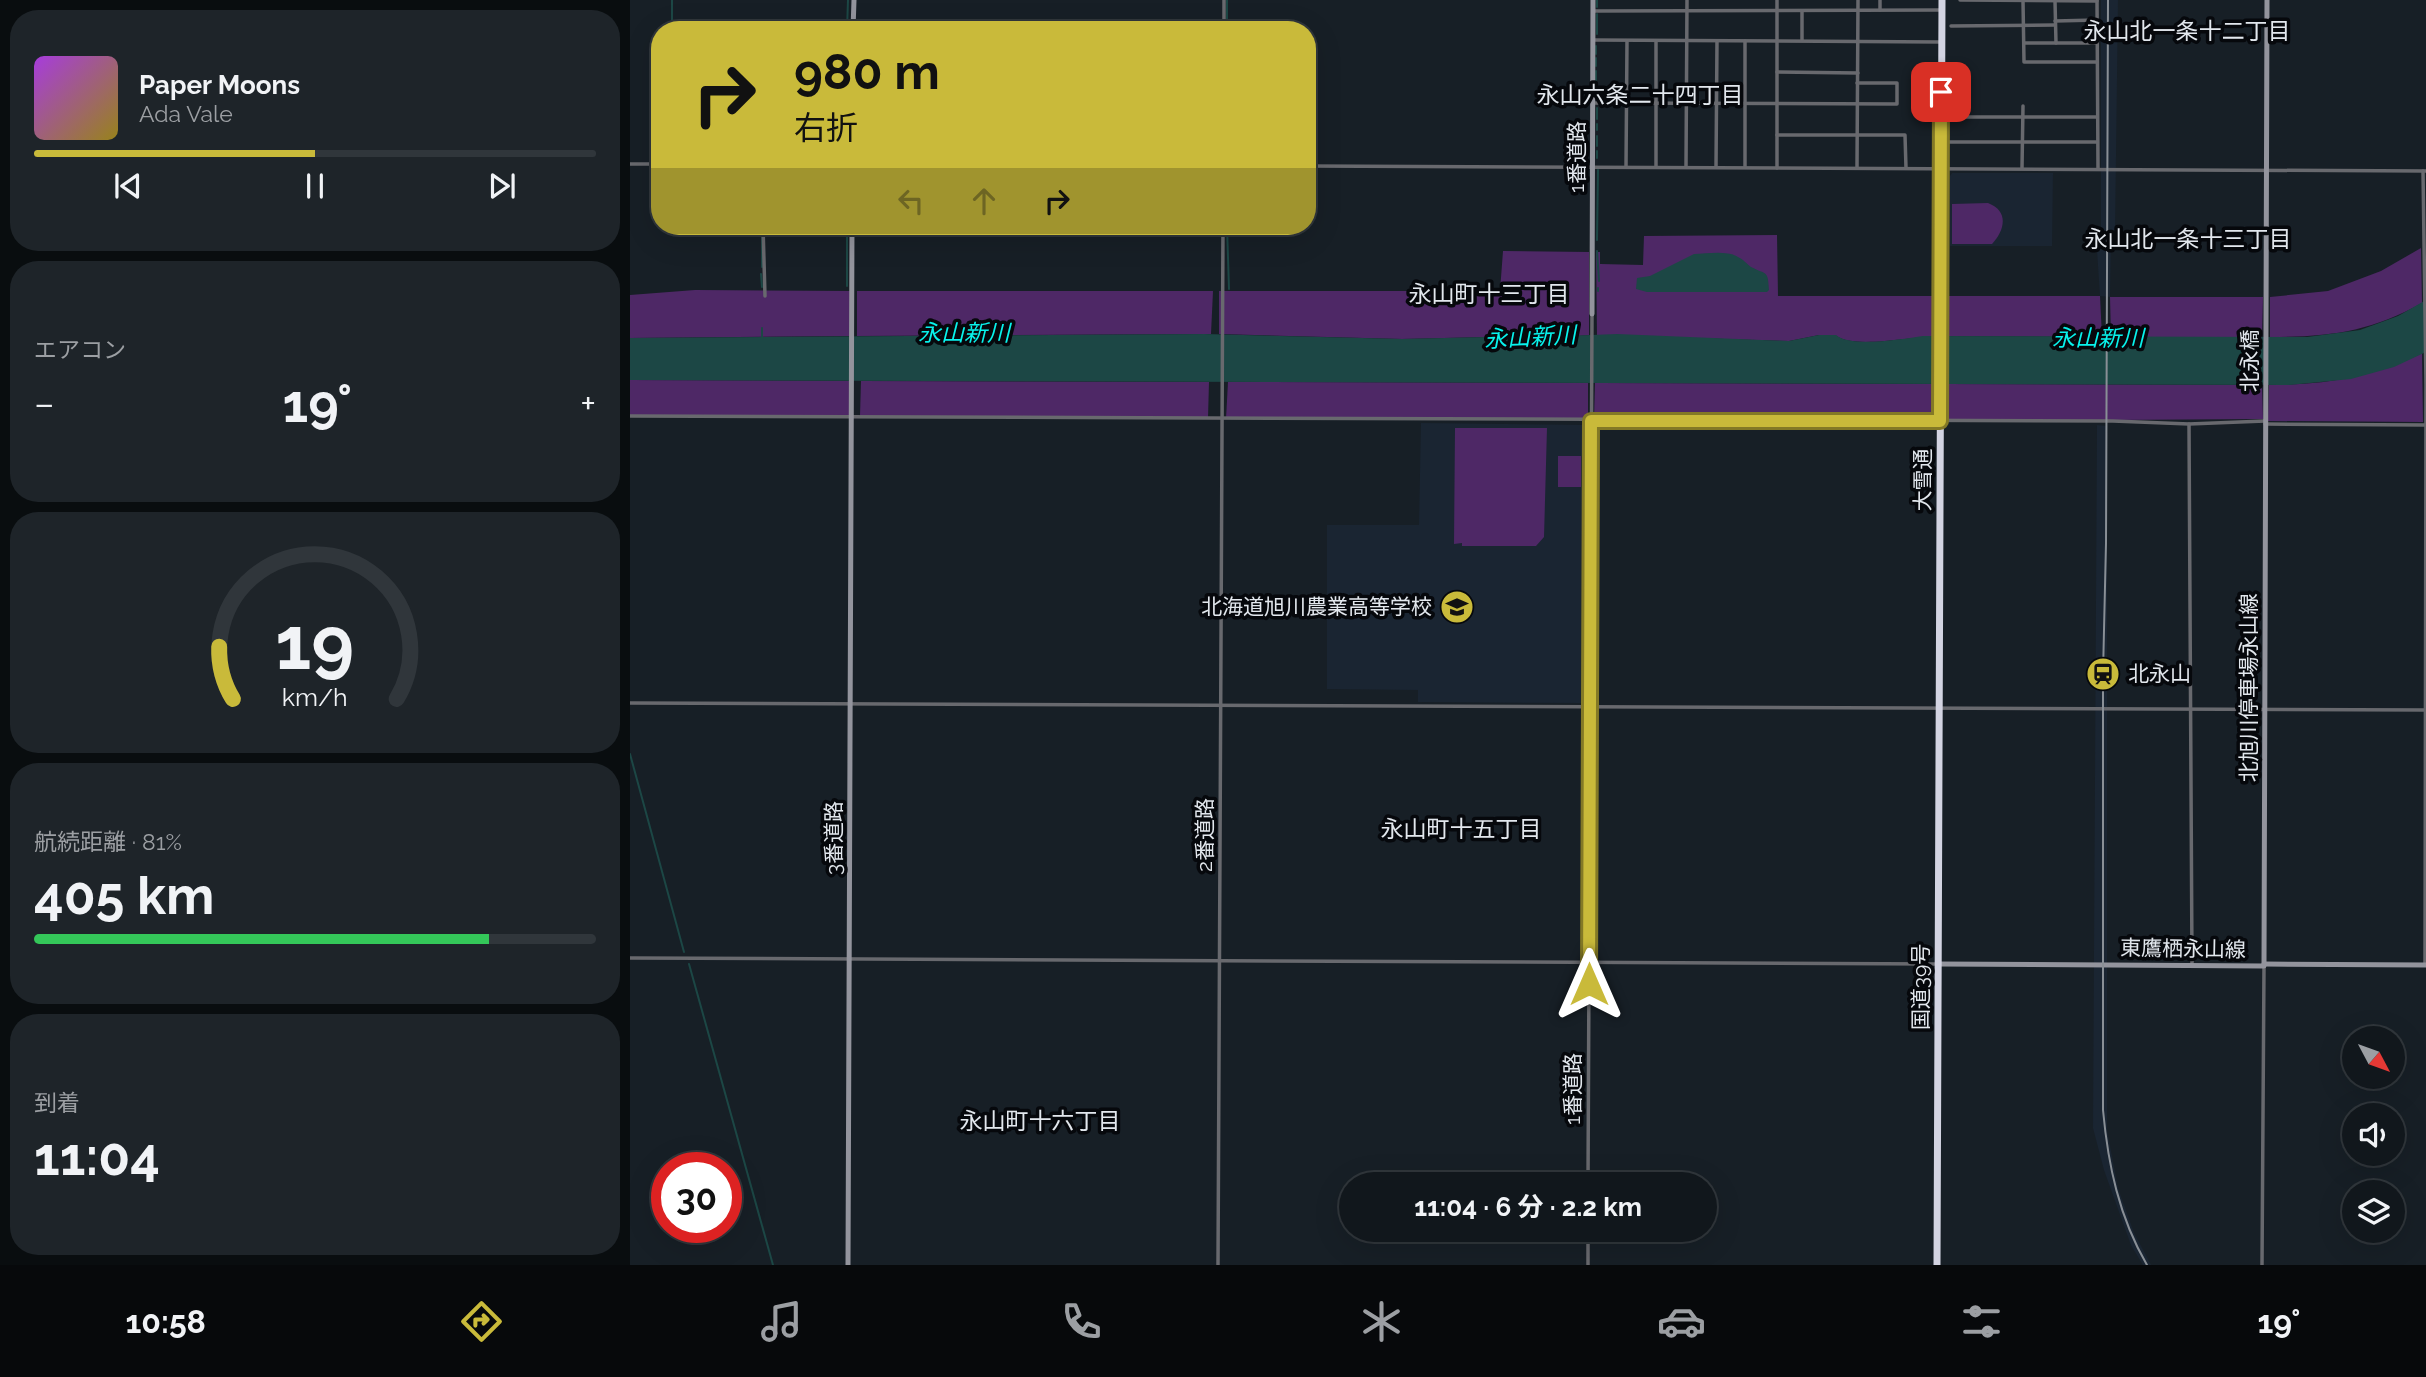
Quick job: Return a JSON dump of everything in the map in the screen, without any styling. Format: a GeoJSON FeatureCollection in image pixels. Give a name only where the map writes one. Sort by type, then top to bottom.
{"type":"FeatureCollection","features":[{"type":"Feature","properties":{"kind":"highway","name":"大雪通"},"geometry":{"type":"LineString","coordinates":[[1940,709],[1942,0]]}},
{"type":"Feature","properties":{"kind":"highway","name":"国道39号"},"geometry":{"type":"LineString","coordinates":[[1937,1265],[1940,709]]}},
{"type":"Feature","properties":{"kind":"main road"},"geometry":{"type":"LineString","coordinates":[[853,21],[854,0]]}},
{"type":"Feature","properties":{"kind":"main road","name":"1番道路"},"geometry":{"type":"LineString","coordinates":[[1592,314],[1593,0]]}},
{"type":"Feature","properties":{"kind":"main road"},"geometry":{"type":"LineString","coordinates":[[2266,169],[2267,0]]}},
{"type":"Feature","properties":{"kind":"main road","name":"北永橋"},"geometry":{"type":"LineString","coordinates":[[2265,411],[2266,169]]}},
{"type":"Feature","properties":{"kind":"main road","name":"3番道路"},"geometry":{"type":"LineString","coordinates":[[848,1265],[852,235]]}},
{"type":"Feature","properties":{"kind":"main road","name":"北旭川停車場永山線"},"geometry":{"type":"LineString","coordinates":[[2264,965],[2265,411]]}},
{"type":"Feature","properties":{"kind":"main road","name":"東鷹栖永山線"},"geometry":{"type":"LineString","coordinates":[[1938,964],[2426,965]]}},
{"type":"Feature","properties":{"kind":"street"},"geometry":{"type":"LineString","coordinates":[[1224,0],[1224,21]]}},
{"type":"Feature","properties":{"kind":"street"},"geometry":{"type":"LineString","coordinates":[[1686,167],[1687,0]]}},
{"type":"Feature","properties":{"kind":"street"},"geometry":{"type":"LineString","coordinates":[[1777,0],[1777,168]]}},
{"type":"Feature","properties":{"kind":"street"},"geometry":{"type":"LineString","coordinates":[[1857,167],[1858,0]]}},
{"type":"Feature","properties":{"kind":"street"},"geometry":{"type":"LineString","coordinates":[[1880,0],[1880,10]]}},
{"type":"Feature","properties":{"kind":"street"},"geometry":{"type":"LineString","coordinates":[[1960,0],[2097,0],[2098,168]]}},
{"type":"Feature","properties":{"kind":"street"},"geometry":{"type":"LineString","coordinates":[[2023,0],[2024,62],[2097,62]]}},
{"type":"Feature","properties":{"kind":"street"},"geometry":{"type":"LineString","coordinates":[[2055,1],[2056,43]]}},
{"type":"Feature","properties":{"kind":"street"},"geometry":{"type":"LineString","coordinates":[[1593,11],[1941,10]]}},
{"type":"Feature","properties":{"kind":"street"},"geometry":{"type":"LineString","coordinates":[[1801,41],[1802,11]]}},
{"type":"Feature","properties":{"kind":"street"},"geometry":{"type":"LineString","coordinates":[[1951,26],[2097,20]]}},
{"type":"Feature","properties":{"kind":"street"},"geometry":{"type":"LineString","coordinates":[[1593,40],[1941,42]]}},
{"type":"Feature","properties":{"kind":"street"},"geometry":{"type":"LineString","coordinates":[[1626,167],[1627,41]]}},
{"type":"Feature","properties":{"kind":"street"},"geometry":{"type":"LineString","coordinates":[[1656,41],[1656,167]]}},
{"type":"Feature","properties":{"kind":"street"},"geometry":{"type":"LineString","coordinates":[[1716,167],[1717,41]]}},
{"type":"Feature","properties":{"kind":"street"},"geometry":{"type":"LineString","coordinates":[[1745,41],[1745,167]]}},
{"type":"Feature","properties":{"kind":"street"},"geometry":{"type":"LineString","coordinates":[[2024,43],[2097,43]]}},
{"type":"Feature","properties":{"kind":"street"},"geometry":{"type":"LineString","coordinates":[[1777,72],[1858,73]]}},
{"type":"Feature","properties":{"kind":"street"},"geometry":{"type":"LineString","coordinates":[[1593,103],[1897,104],[1897,83],[1857,83]]}},
{"type":"Feature","properties":{"kind":"street"},"geometry":{"type":"LineString","coordinates":[[2021,168],[2022,106]]}},
{"type":"Feature","properties":{"kind":"street"},"geometry":{"type":"LineString","coordinates":[[1941,117],[2097,117]]}},
{"type":"Feature","properties":{"kind":"street"},"geometry":{"type":"LineString","coordinates":[[1777,135],[1905,135],[1906,168]]}},
{"type":"Feature","properties":{"kind":"street"},"geometry":{"type":"LineString","coordinates":[[1941,142],[2097,142]]}},
{"type":"Feature","properties":{"kind":"street"},"geometry":{"type":"LineString","coordinates":[[630,164],[651,164]]}},
{"type":"Feature","properties":{"kind":"street"},"geometry":{"type":"LineString","coordinates":[[1316,166],[2425,171],[2426,965]]}},
{"type":"Feature","properties":{"kind":"street"},"geometry":{"type":"LineString","coordinates":[[763,235],[765,296]]}},
{"type":"Feature","properties":{"kind":"street","name":"2番道路"},"geometry":{"type":"LineString","coordinates":[[1218,1265],[1223,235]]}},
{"type":"Feature","properties":{"kind":"street","name":"1番道路"},"geometry":{"type":"LineString","coordinates":[[1588,1172],[1592,314]]}},
{"type":"Feature","properties":{"kind":"street"},"geometry":{"type":"LineString","coordinates":[[630,416],[852,413],[1591,421],[2426,425]]}},
{"type":"Feature","properties":{"kind":"street"},"geometry":{"type":"LineString","coordinates":[[2189,424],[2192,964]]}},
{"type":"Feature","properties":{"kind":"street"},"geometry":{"type":"LineString","coordinates":[[630,703],[2426,710]]}},
{"type":"Feature","properties":{"kind":"street"},"geometry":{"type":"LineString","coordinates":[[630,958],[1938,964]]}},
{"type":"Feature","properties":{"kind":"street"},"geometry":{"type":"LineString","coordinates":[[2262,1265],[2264,965]]}},
{"type":"Feature","properties":{"kind":"street"},"geometry":{"type":"LineString","coordinates":[[1588,1242],[1588,1265]]}},
{"type":"Feature","properties":{"kind":"shaded area"},"geometry":{"type":"Polygon","coordinates":[[[2101,0],[2118,0],[2115,234],[2111,235],[2110,297],[2100,296],[2096,235],[2101,235],[2101,0]]]}},
{"type":"Feature","properties":{"kind":"shaded area"},"geometry":{"type":"Polygon","coordinates":[[[1952,173],[2053,173],[2052,246],[1950,246],[1952,173]]]}},
{"type":"Feature","properties":{"kind":"shaded area"},"geometry":{"type":"Polygon","coordinates":[[[1988,203],[1995,206],[2003,221],[2000,233],[1992,244],[1952,244],[1952,204],[1988,203]]]}},
{"type":"Feature","properties":{"kind":"shaded area"},"geometry":{"type":"Polygon","coordinates":[[[1777,235],[1778,296],[1938,296],[1937,336],[1869,342],[1844,339],[1835,335],[1789,341],[1597,335],[1596,252],[1600,252],[1600,264],[1643,265],[1644,236],[1777,235]]]}},
{"type":"Feature","properties":{"kind":"shaded area"},"geometry":{"type":"Polygon","coordinates":[[[2421,248],[2422,303],[2367,327],[2311,336],[2270,337],[2270,297],[2328,291],[2381,271],[2421,248]]]}},
{"type":"Feature","properties":{"kind":"shaded area"},"geometry":{"type":"Polygon","coordinates":[[[1503,251],[1589,252],[1589,335],[1529,340],[1487,337],[1402,339],[1219,334],[1219,291],[1500,291],[1503,251]]]}},
{"type":"Feature","properties":{"kind":"shaded area"},"geometry":{"type":"Polygon","coordinates":[[[695,290],[851,291],[850,336],[630,338],[630,295],[695,290]]]}},
{"type":"Feature","properties":{"kind":"shaded area"},"geometry":{"type":"Polygon","coordinates":[[[857,291],[1213,291],[1211,334],[857,336],[857,291]]]}},
{"type":"Feature","properties":{"kind":"shaded area"},"geometry":{"type":"Polygon","coordinates":[[[1945,296],[2100,296],[2102,337],[1945,336],[1945,296]]]}},
{"type":"Feature","properties":{"kind":"shaded area"},"geometry":{"type":"Polygon","coordinates":[[[2110,297],[2263,297],[2262,337],[2111,337],[2110,297]]]}},
{"type":"Feature","properties":{"kind":"shaded area"},"geometry":{"type":"Polygon","coordinates":[[[2422,353],[2423,422],[2268,421],[2269,385],[2348,378],[2385,368],[2422,353]]]}},
{"type":"Feature","properties":{"kind":"shaded area"},"geometry":{"type":"Polygon","coordinates":[[[630,380],[849,381],[849,416],[630,416],[630,380]]]}},
{"type":"Feature","properties":{"kind":"shaded area"},"geometry":{"type":"Polygon","coordinates":[[[861,381],[1209,382],[1208,418],[860,416],[861,381]]]}},
{"type":"Feature","properties":{"kind":"shaded area"},"geometry":{"type":"Polygon","coordinates":[[[1228,382],[1588,383],[1588,420],[1226,419],[1228,382]]]}},
{"type":"Feature","properties":{"kind":"shaded area"},"geometry":{"type":"Polygon","coordinates":[[[1595,383],[1938,384],[1937,421],[1594,420],[1595,383]]]}},
{"type":"Feature","properties":{"kind":"shaded area"},"geometry":{"type":"Polygon","coordinates":[[[1945,384],[2262,385],[2263,419],[1943,421],[1945,384]]]}},
{"type":"Feature","properties":{"kind":"shaded area","name":"北海道旭川農業高等学校"},"geometry":{"type":"Polygon","coordinates":[[[1421,423],[1586,425],[1585,703],[1418,702],[1418,690],[1327,689],[1327,525],[1419,525],[1421,423]]]}},
{"type":"Feature","properties":{"kind":"shaded area"},"geometry":{"type":"Polygon","coordinates":[[[2097,425],[2107,426],[2107,1130],[2118,1188],[2134,1233],[2151,1265],[2143,1265],[2131,1245],[2104,1170],[2093,1128],[2097,425]]]}},
{"type":"Feature","properties":{"kind":"shaded area"},"geometry":{"type":"Polygon","coordinates":[[[1455,428],[1547,428],[1544,537],[1536,546],[1454,544],[1455,428]]]}},
{"type":"Feature","properties":{"kind":"shaded area"},"geometry":{"type":"Polygon","coordinates":[[[1558,456],[1581,456],[1581,487],[1558,487],[1558,456]]]}},
{"type":"Feature","properties":{"kind":"water"},"geometry":{"type":"Polygon","coordinates":[[[1722,253],[1738,257],[1766,274],[1769,290],[1647,292],[1636,289],[1637,278],[1650,276],[1694,254],[1722,253]]]}},
{"type":"Feature","properties":{"kind":"water","name":"永山新川"},"geometry":{"type":"Polygon","coordinates":[[[2426,300],[2426,352],[2394,367],[2351,379],[2289,385],[630,380],[630,338],[1204,334],[1402,339],[1487,337],[1529,340],[1617,334],[1789,341],[1819,335],[1836,335],[1843,339],[1865,342],[1923,336],[2307,337],[2360,330],[2398,316],[2426,300]]]}},
{"type":"Feature","properties":{"kind":"waterway"},"geometry":{"type":"LineString","coordinates":[[672,0],[672,21]]}},
{"type":"Feature","properties":{"kind":"waterway"},"geometry":{"type":"LineString","coordinates":[[847,21],[848,0]]}},
{"type":"Feature","properties":{"kind":"waterway"},"geometry":{"type":"LineString","coordinates":[[1227,0],[1227,21]]}},
{"type":"Feature","properties":{"kind":"waterway"},"geometry":{"type":"LineString","coordinates":[[1597,0],[1597,7]]}},
{"type":"Feature","properties":{"kind":"waterway"},"geometry":{"type":"LineString","coordinates":[[1597,14],[1597,34]]}},
{"type":"Feature","properties":{"kind":"waterway"},"geometry":{"type":"LineString","coordinates":[[1596,46],[1596,54]]}},
{"type":"Feature","properties":{"kind":"waterway"},"geometry":{"type":"LineString","coordinates":[[1596,58],[1596,66]]}},
{"type":"Feature","properties":{"kind":"waterway"},"geometry":{"type":"LineString","coordinates":[[1596,71],[1596,81]]}},
{"type":"Feature","properties":{"kind":"waterway"},"geometry":{"type":"LineString","coordinates":[[1596,93],[1596,98]]}},
{"type":"Feature","properties":{"kind":"waterway"},"geometry":{"type":"LineString","coordinates":[[1597,108],[1597,119]]}},
{"type":"Feature","properties":{"kind":"waterway"},"geometry":{"type":"LineString","coordinates":[[1597,124],[1597,130]]}},
{"type":"Feature","properties":{"kind":"waterway"},"geometry":{"type":"LineString","coordinates":[[1597,136],[1597,146]]}},
{"type":"Feature","properties":{"kind":"waterway"},"geometry":{"type":"LineString","coordinates":[[1597,151],[1597,158]]}},
{"type":"Feature","properties":{"kind":"waterway"},"geometry":{"type":"LineString","coordinates":[[1597,240],[1598,170]]}},
{"type":"Feature","properties":{"kind":"waterway"},"geometry":{"type":"LineString","coordinates":[[847,235],[847,286]]}},
{"type":"Feature","properties":{"kind":"waterway"},"geometry":{"type":"LineString","coordinates":[[1227,235],[1229,289]]}},
{"type":"Feature","properties":{"kind":"waterway"},"geometry":{"type":"LineString","coordinates":[[762,237],[762,267]]}},
{"type":"Feature","properties":{"kind":"waterway"},"geometry":{"type":"LineString","coordinates":[[1597,251],[1599,281]]}},
{"type":"Feature","properties":{"kind":"waterway"},"geometry":{"type":"LineString","coordinates":[[761,274],[762,287]]}},
{"type":"Feature","properties":{"kind":"waterway"},"geometry":{"type":"LineString","coordinates":[[762,328],[762,337]]}},
{"type":"Feature","properties":{"kind":"waterway"},"geometry":{"type":"LineString","coordinates":[[630,754],[684,952]]}},
{"type":"Feature","properties":{"kind":"waterway"},"geometry":{"type":"LineString","coordinates":[[689,964],[773,1265]]}},
{"type":"Feature","properties":{"kind":"railway"},"geometry":{"type":"LineString","coordinates":[[2108,0],[2103,1110],[2116,1190],[2129,1228],[2147,1265]]}},
{"type":"Feature","properties":{"kind":"place","name":"北海道旭川農業高等学校"},"geometry":{"type":"Point","coordinates":[1457,607]}},
{"type":"Feature","properties":{"kind":"place","name":"北永山"},"geometry":{"type":"Point","coordinates":[2103,674]}},
{"type":"Feature","properties":{"kind":"district","name":"永山北一条十二丁目"},"geometry":{"type":"Point","coordinates":[2187,31]}},
{"type":"Feature","properties":{"kind":"district","name":"永山六条二十四丁目"},"geometry":{"type":"Point","coordinates":[1640,95]}},
{"type":"Feature","properties":{"kind":"district","name":"永山北一条十三丁目"},"geometry":{"type":"Point","coordinates":[2188,239]}},
{"type":"Feature","properties":{"kind":"district","name":"永山町十三丁目"},"geometry":{"type":"Point","coordinates":[1489,294]}},
{"type":"Feature","properties":{"kind":"district","name":"永山町十五丁目"},"geometry":{"type":"Point","coordinates":[1461,829]}},
{"type":"Feature","properties":{"kind":"district","name":"永山町十六丁目"},"geometry":{"type":"Point","coordinates":[1040,1121]}},
{"type":"Feature","properties":{"kind":"route"},"geometry":{"type":"LineString","coordinates":[[1589,984],[1591,421],[1940,421],[1941,92]]}}]}
